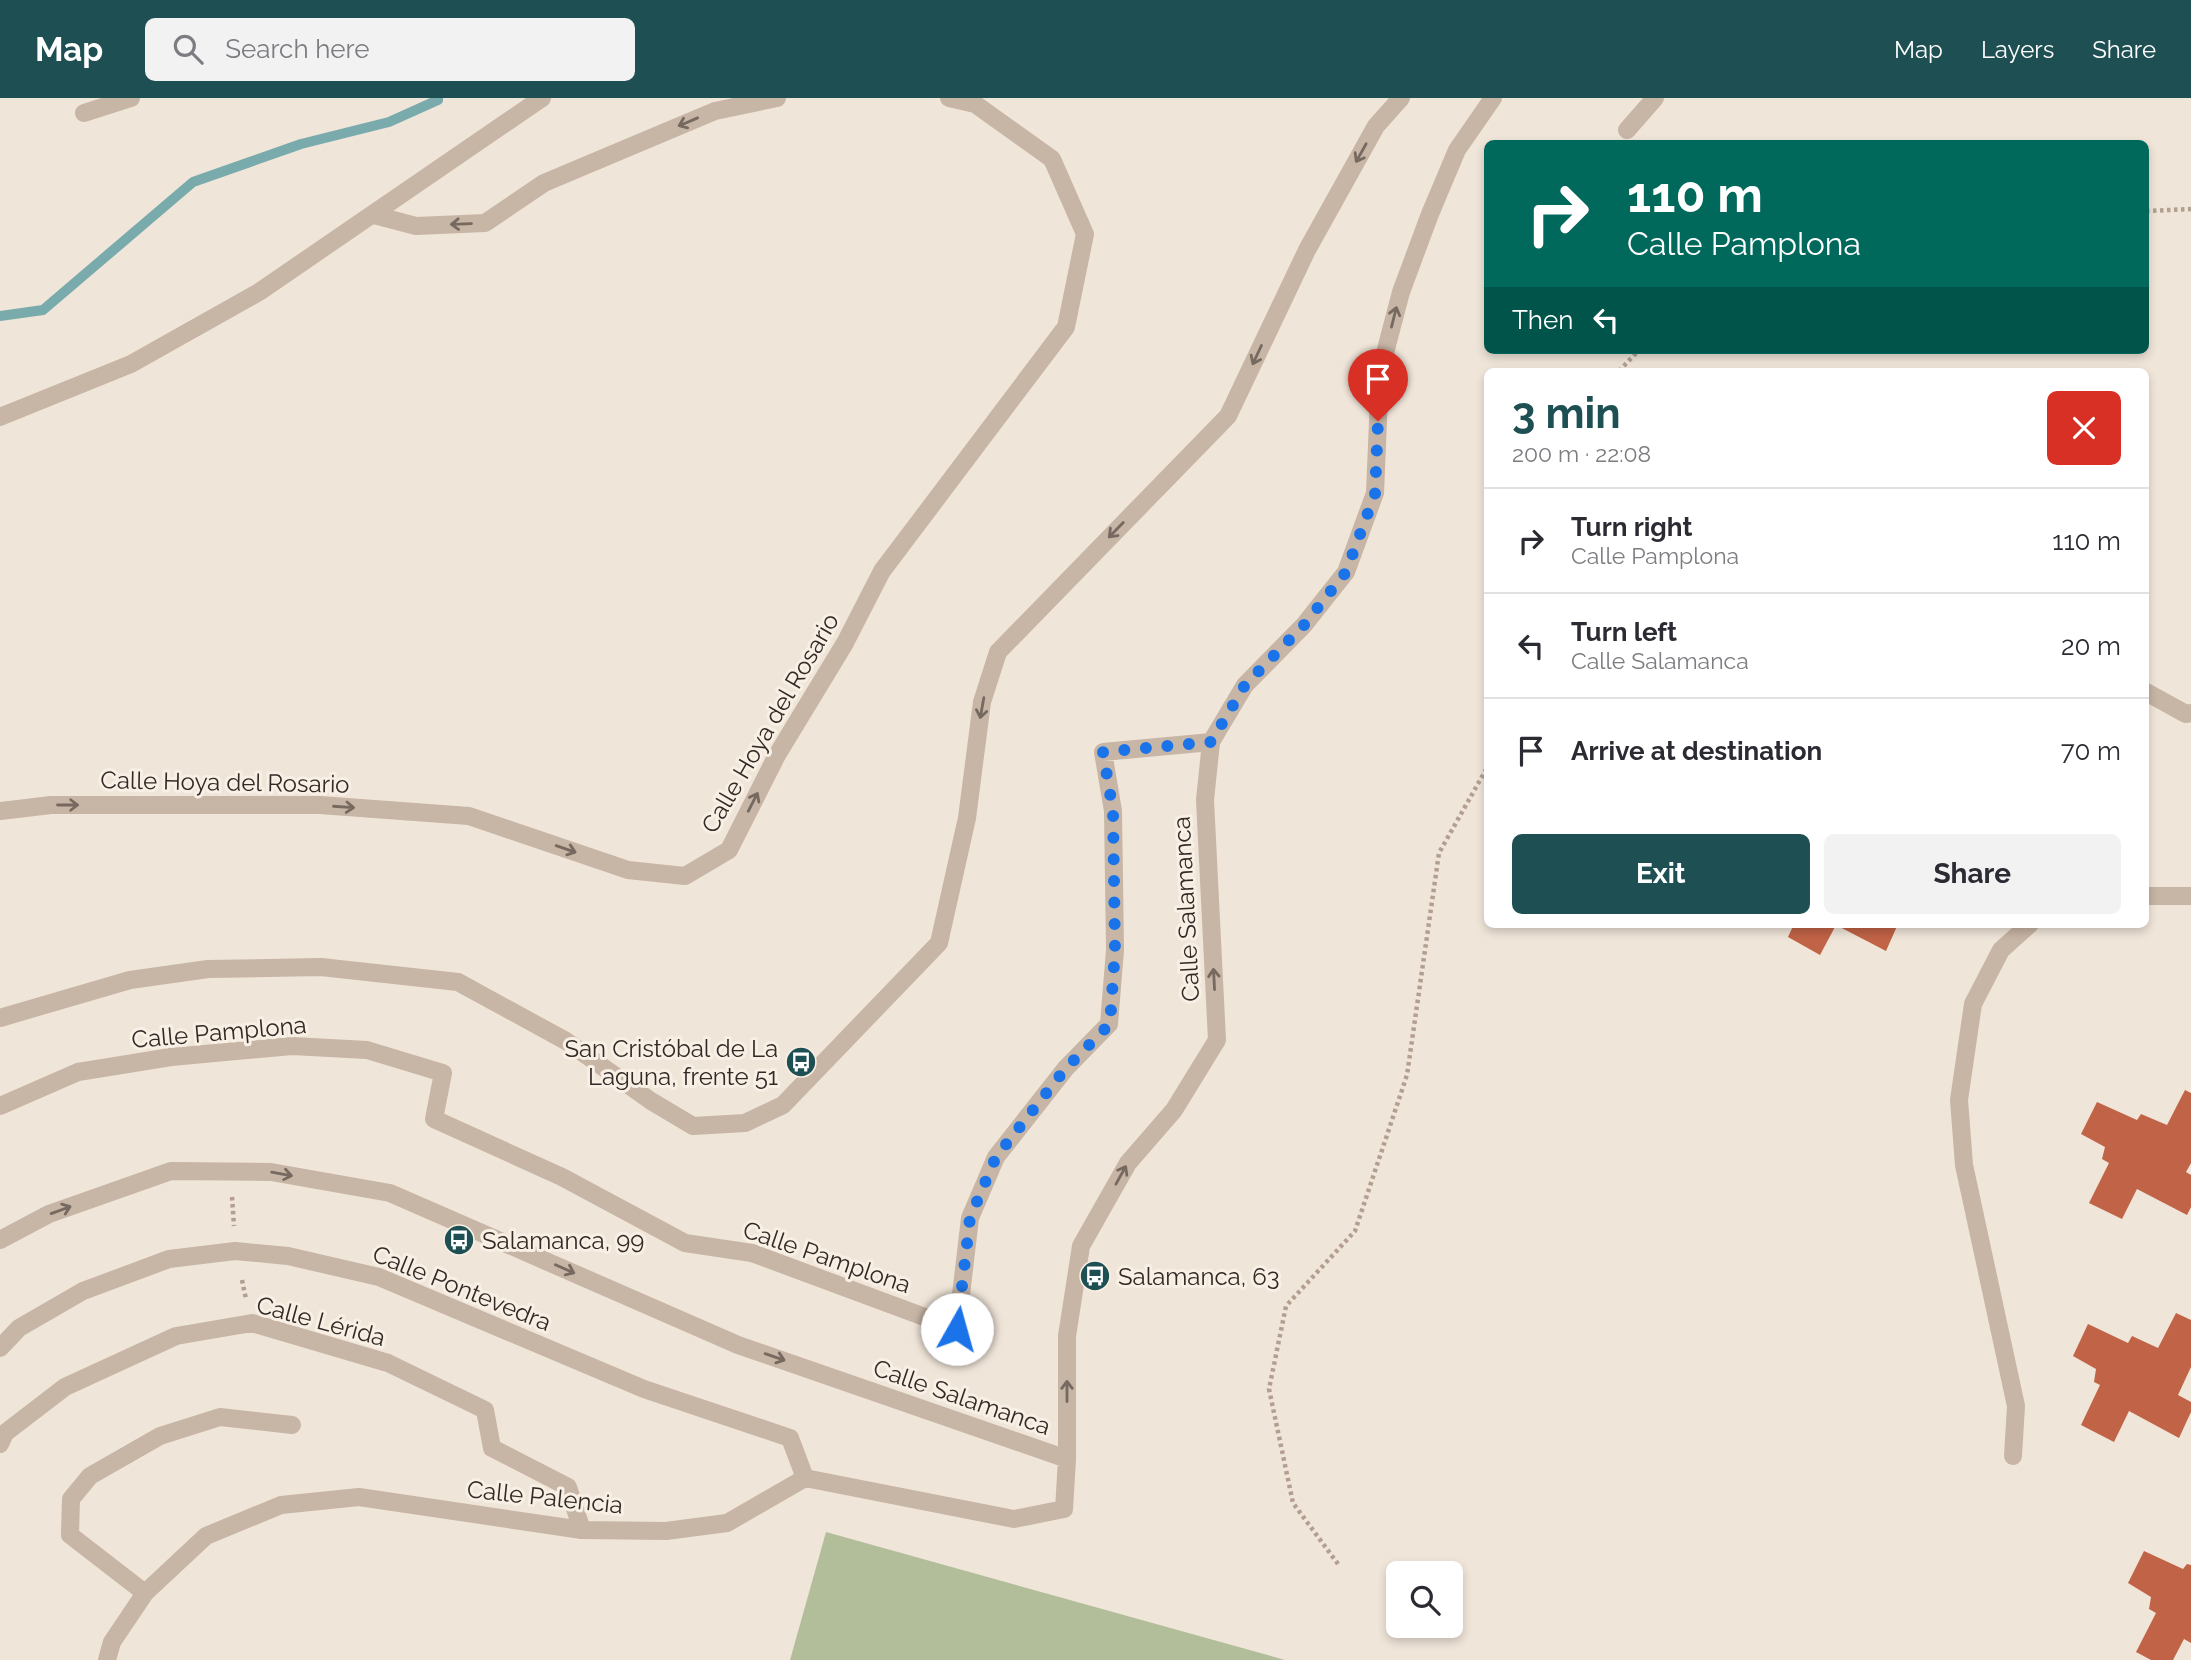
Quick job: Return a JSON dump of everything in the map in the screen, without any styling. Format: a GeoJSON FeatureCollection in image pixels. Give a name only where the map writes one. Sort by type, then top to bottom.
{"type":"FeatureCollection","features":[{"type":"Feature","properties":{"kind":"street"},"geometry":{"type":"LineString","coordinates":[[84,113],[131,98]]}},
{"type":"Feature","properties":{"kind":"street"},"geometry":{"type":"LineString","coordinates":[[0,417],[131,364],[259,292],[542,98]]}},
{"type":"Feature","properties":{"kind":"street"},"geometry":{"type":"LineString","coordinates":[[374,215],[416,226],[485,223],[544,183],[715,111],[777,98]]}},
{"type":"Feature","properties":{"kind":"street","name":"Calle Hoya del Rosario"},"geometry":{"type":"LineString","coordinates":[[0,811],[51,805],[320,805],[469,816],[628,870],[685,876],[729,850],[777,755],[845,643],[882,570],[1066,327],[1085,234],[1052,159],[975,104],[948,98]]}},
{"type":"Feature","properties":{"kind":"street"},"geometry":{"type":"LineString","coordinates":[[0,1018],[130,980],[208,969],[321,967],[458,982],[566,1041],[651,1101],[693,1126],[745,1123],[783,1105],[939,943],[967,818],[982,702],[998,652],[1228,416],[1307,250],[1376,126],[1401,98]]}},
{"type":"Feature","properties":{"kind":"street","name":"Calle Salamanca"},"geometry":{"type":"LineString","coordinates":[[0,1240],[49,1214],[171,1171],[271,1172],[390,1193],[738,1345],[1067,1459],[1067,1336],[1081,1246],[1128,1163],[1174,1110],[1217,1040],[1205,800],[1211,742],[1245,685],[1304,625],[1346,572],[1375,494],[1380,372],[1401,292],[1457,150],[1493,98]]}},
{"type":"Feature","properties":{"kind":"street"},"geometry":{"type":"LineString","coordinates":[[1628,131],[1655,98]]}},
{"type":"Feature","properties":{"kind":"street"},"geometry":{"type":"LineString","coordinates":[[2149,694],[2186,714],[2191,713]]}},
{"type":"Feature","properties":{"kind":"street","name":"Calle Pamplona"},"geometry":{"type":"LineString","coordinates":[[0,1106],[78,1072],[171,1057],[292,1046],[367,1050],[443,1073],[434,1119],[562,1177],[685,1243],[752,1252],[957,1329],[970,1218],[996,1157],[1066,1068],[1110,1024],[1115,950],[1113,811],[1103,752],[1211,742]]}},
{"type":"Feature","properties":{"kind":"street"},"geometry":{"type":"LineString","coordinates":[[2149,896],[2191,896]]}},
{"type":"Feature","properties":{"kind":"street"},"geometry":{"type":"LineString","coordinates":[[2013,1456],[2016,1406],[1964,1165],[1959,1100],[1973,1004],[2001,950],[2026,928]]}},
{"type":"Feature","properties":{"kind":"street","name":"Calle Pontevedra"},"geometry":{"type":"LineString","coordinates":[[0,1348],[19,1328],[83,1291],[169,1259],[235,1251],[288,1256],[379,1277],[644,1389],[789,1438],[805,1478]]}},
{"type":"Feature","properties":{"kind":"street","name":"Calle Lérida"},"geometry":{"type":"LineString","coordinates":[[0,1444],[5,1433],[65,1387],[176,1336],[252,1323],[388,1363],[485,1410],[492,1448],[568,1487],[582,1530]]}},
{"type":"Feature","properties":{"kind":"street"},"geometry":{"type":"LineString","coordinates":[[145,1593],[70,1535],[71,1499],[90,1476],[160,1436],[220,1417],[292,1425]]}},
{"type":"Feature","properties":{"kind":"street"},"geometry":{"type":"LineString","coordinates":[[805,1478],[1014,1518],[1064,1509],[1067,1459]]}},
{"type":"Feature","properties":{"kind":"street","name":"Calle Palencia"},"geometry":{"type":"LineString","coordinates":[[107,1660],[112,1642],[145,1593],[206,1536],[281,1505],[359,1497],[582,1530],[666,1531],[727,1523],[805,1478]]}},
{"type":"Feature","properties":{"kind":"path"},"geometry":{"type":"LineString","coordinates":[[2149,211],[2191,209]]}},
{"type":"Feature","properties":{"kind":"path"},"geometry":{"type":"LineString","coordinates":[[1622,368],[1635,354]]}},
{"type":"Feature","properties":{"kind":"path"},"geometry":{"type":"LineString","coordinates":[[1338,1564],[1293,1503],[1269,1389],[1286,1306],[1355,1231],[1407,1075],[1439,853],[1484,773]]}},
{"type":"Feature","properties":{"kind":"green space"},"geometry":{"type":"Polygon","coordinates":[[[826,1532],[1285,1660],[790,1660],[826,1532]]]}},
{"type":"Feature","properties":{"kind":"building"},"geometry":{"type":"Polygon","coordinates":[[[1792,928],[1834,928],[1820,955],[1788,937],[1792,928]]]}},
{"type":"Feature","properties":{"kind":"building"},"geometry":{"type":"Polygon","coordinates":[[[1842,928],[1896,928],[1886,951],[1842,928]]]}},
{"type":"Feature","properties":{"kind":"building"},"geometry":{"type":"Polygon","coordinates":[[[2185,1090],[2191,1093],[2191,1163],[2186,1172],[2191,1175],[2191,1207],[2187,1215],[2137,1189],[2122,1219],[2089,1203],[2109,1163],[2102,1159],[2105,1147],[2081,1134],[2097,1102],[2137,1120],[2141,1114],[2167,1125],[2185,1090]]]}},
{"type":"Feature","properties":{"kind":"building"},"geometry":{"type":"Polygon","coordinates":[[[2176,1313],[2191,1320],[2191,1367],[2178,1395],[2191,1402],[2191,1412],[2179,1438],[2129,1411],[2114,1442],[2081,1425],[2100,1385],[2094,1382],[2096,1369],[2073,1356],[2088,1324],[2128,1343],[2132,1336],[2158,1348],[2176,1313]]]}},
{"type":"Feature","properties":{"kind":"building"},"geometry":{"type":"Polygon","coordinates":[[[2144,1551],[2183,1569],[2187,1564],[2191,1565],[2191,1643],[2184,1639],[2173,1660],[2151,1660],[2136,1652],[2156,1613],[2149,1609],[2151,1597],[2128,1583],[2144,1551]]]}},
{"type":"Feature","properties":{"kind":"waterway"},"geometry":{"type":"LineString","coordinates":[[0,316],[43,310],[193,182],[301,144],[389,122],[438,98]]}},
{"type":"Feature","properties":{"kind":"place","name":"San Cristóbal de La Laguna, frente 51"},"geometry":{"type":"Point","coordinates":[801,1062]}},
{"type":"Feature","properties":{"kind":"place","name":"Salamanca, 99"},"geometry":{"type":"Point","coordinates":[459,1240]}},
{"type":"Feature","properties":{"kind":"place","name":"Salamanca, 63"},"geometry":{"type":"Point","coordinates":[1095,1276]}},
{"type":"Feature","properties":{"kind":"route"},"geometry":{"type":"LineString","coordinates":[[957,1329],[970,1218],[996,1157],[1066,1068],[1110,1024],[1115,950],[1113,811],[1103,752],[1211,742],[1245,685],[1304,625],[1346,572],[1375,494],[1378,421]]}}]}
